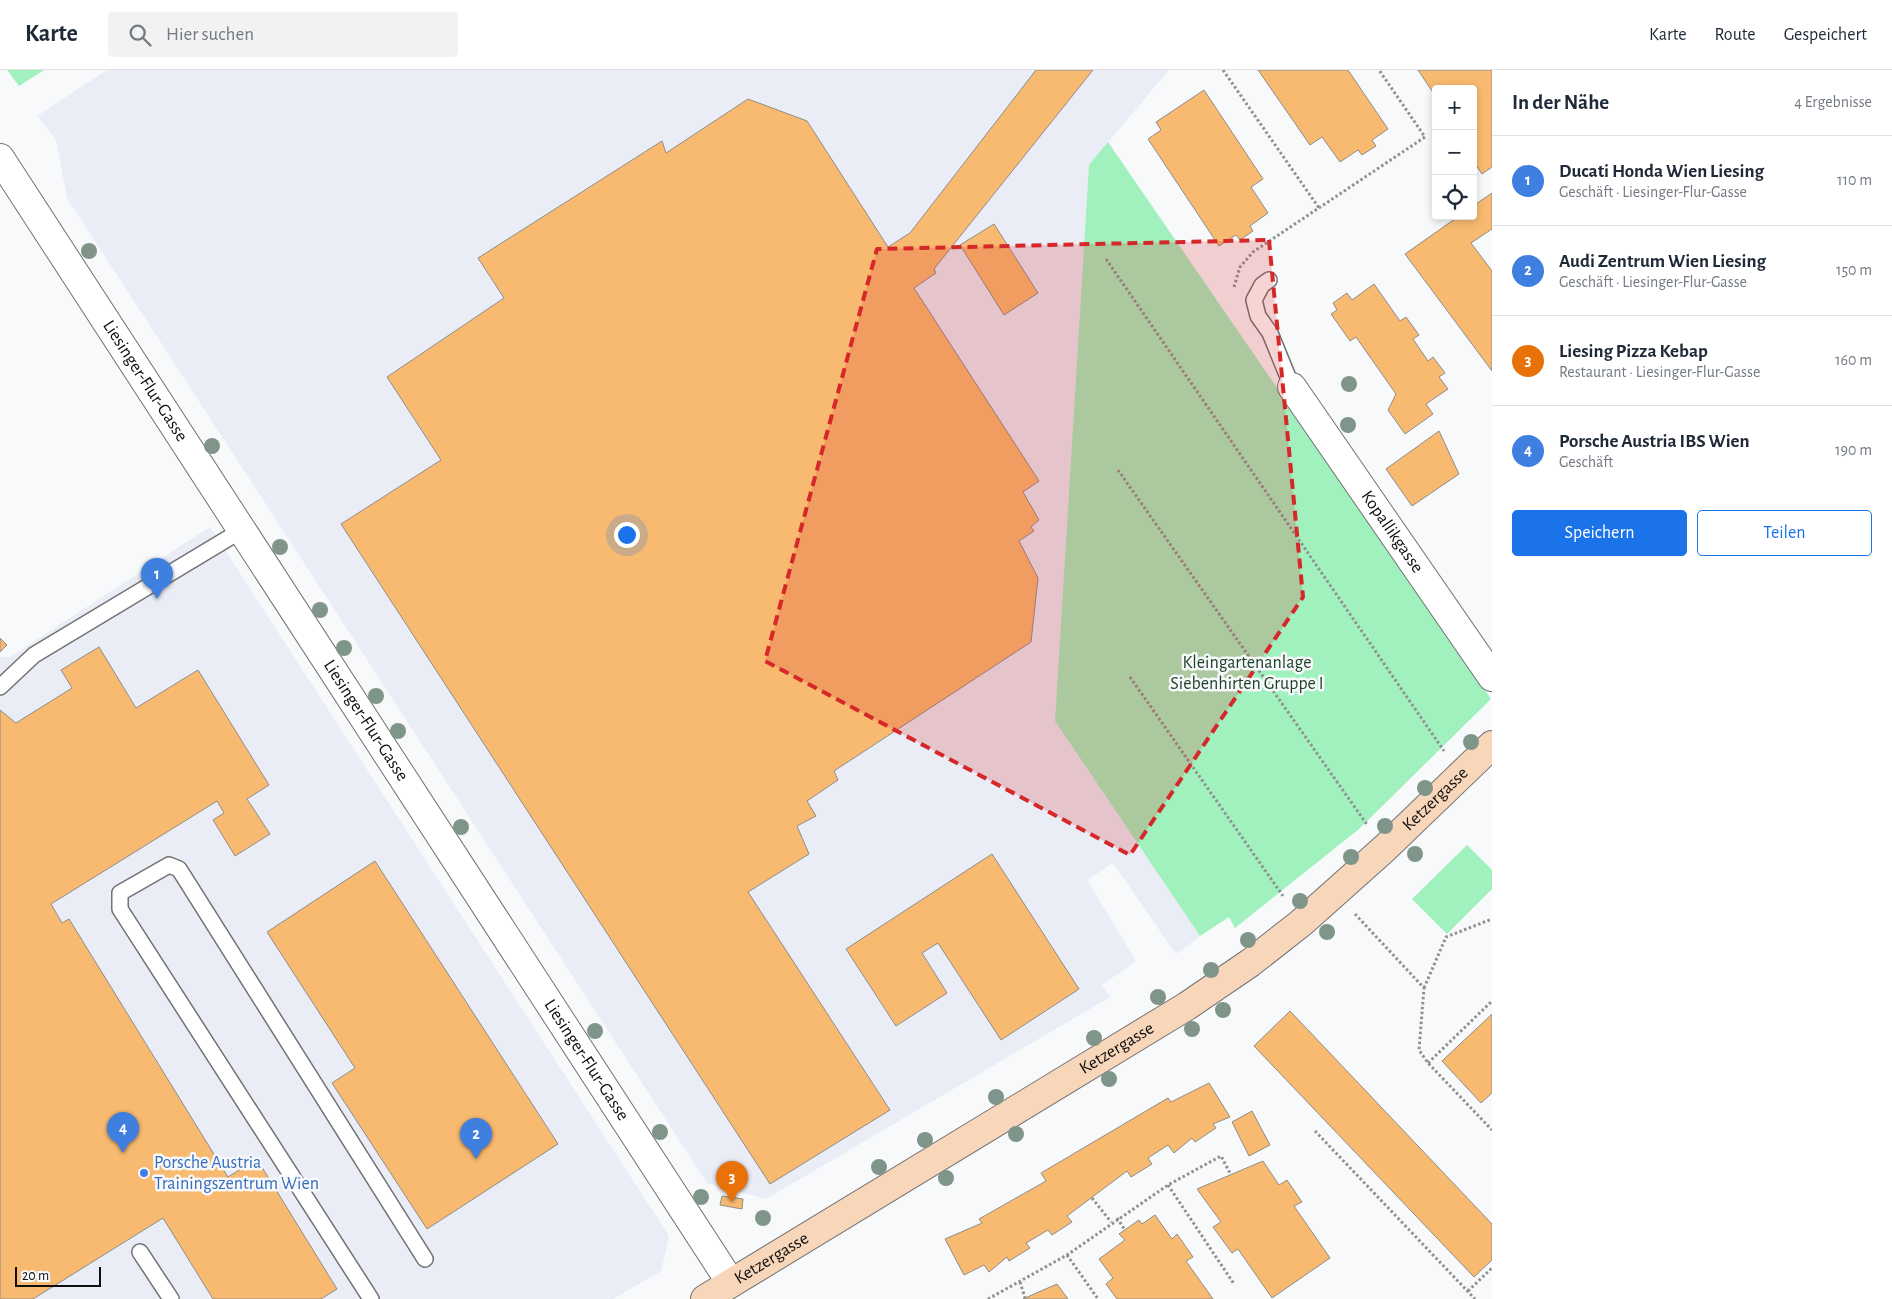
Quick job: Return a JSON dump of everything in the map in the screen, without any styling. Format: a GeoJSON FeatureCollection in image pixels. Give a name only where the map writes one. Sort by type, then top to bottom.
{"type":"FeatureCollection","features":[{"type":"Feature","properties":{"kind":"main road","name":"Ketzergasse"},"geometry":{"type":"LineString","coordinates":[[705,1299],[1187,1006],[1250,963],[1336,893],[1492,745]]}},
{"type":"Feature","properties":{"kind":"street","name":"Liesinger-Flur-Gasse"},"geometry":{"type":"LineString","coordinates":[[0,158],[731,1283]]}},
{"type":"Feature","properties":{"kind":"street","name":"Kopallikgasse"},"geometry":{"type":"LineString","coordinates":[[1292,386],[1492,677]]}},
{"type":"Feature","properties":{"kind":"lane"},"geometry":{"type":"LineString","coordinates":[[1269,280],[1262,285],[1254,300],[1258,316],[1270,332],[1292,386]]}},
{"type":"Feature","properties":{"kind":"lane"},"geometry":{"type":"LineString","coordinates":[[0,687],[34,655],[242,530]]}},
{"type":"Feature","properties":{"kind":"lane"},"geometry":{"type":"LineString","coordinates":[[371,1299],[120,909],[120,893],[169,864],[179,869],[425,1259]]}},
{"type":"Feature","properties":{"kind":"lane"},"geometry":{"type":"LineString","coordinates":[[140,1252],[171,1299]]}},
{"type":"Feature","properties":{"kind":"path"},"geometry":{"type":"LineString","coordinates":[[1223,70],[1319,208]]}},
{"type":"Feature","properties":{"kind":"path"},"geometry":{"type":"LineString","coordinates":[[1234,293],[1240,267],[1253,252],[1426,137],[1379,70]]}},
{"type":"Feature","properties":{"kind":"path"},"geometry":{"type":"LineString","coordinates":[[1106,259],[1445,752]]}},
{"type":"Feature","properties":{"kind":"path"},"geometry":{"type":"LineString","coordinates":[[1118,470],[1369,826]]}},
{"type":"Feature","properties":{"kind":"path"},"geometry":{"type":"LineString","coordinates":[[1130,677],[1283,896]]}},
{"type":"Feature","properties":{"kind":"path"},"geometry":{"type":"LineString","coordinates":[[1336,893],[1424,988]]}},
{"type":"Feature","properties":{"kind":"path"},"geometry":{"type":"LineString","coordinates":[[1492,919],[1446,938],[1424,988],[1419,1050],[1492,1130]]}},
{"type":"Feature","properties":{"kind":"path"},"geometry":{"type":"LineString","coordinates":[[1428,1062],[1492,1001]]}},
{"type":"Feature","properties":{"kind":"path"},"geometry":{"type":"LineString","coordinates":[[1315,1131],[1475,1299]]}},
{"type":"Feature","properties":{"kind":"path"},"geometry":{"type":"LineString","coordinates":[[988,1299],[1068,1255],[1111,1222],[1168,1184],[1221,1156],[1231,1175]]}},
{"type":"Feature","properties":{"kind":"path"},"geometry":{"type":"LineString","coordinates":[[1168,1184],[1234,1284]]}},
{"type":"Feature","properties":{"kind":"path"},"geometry":{"type":"LineString","coordinates":[[1092,1198],[1111,1222]]}},
{"type":"Feature","properties":{"kind":"path"},"geometry":{"type":"LineString","coordinates":[[1117,1218],[1125,1230]]}},
{"type":"Feature","properties":{"kind":"path"},"geometry":{"type":"LineString","coordinates":[[1068,1255],[1098,1299]]}},
{"type":"Feature","properties":{"kind":"path"},"geometry":{"type":"LineString","coordinates":[[1468,1291],[1492,1268]]}},
{"type":"Feature","properties":{"kind":"path"},"geometry":{"type":"LineString","coordinates":[[1020,1282],[1025,1298]]}},
{"type":"Feature","properties":{"kind":"highlighted area"},"geometry":{"type":"Polygon","coordinates":[[[1269,240],[1303,597],[1130,855],[765,661],[877,249],[1269,240]]]}},
{"type":"Feature","properties":{"kind":"shaded area"},"geometry":{"type":"Polygon","coordinates":[[[107,70],[1169,70],[1089,165],[1055,721],[1200,936],[1176,954],[1113,863],[1087,880],[1136,961],[1102,985],[1110,997],[766,1199],[707,1183],[67,198],[56,139],[37,116],[107,70]]]}},
{"type":"Feature","properties":{"kind":"shaded area"},"geometry":{"type":"Polygon","coordinates":[[[210,527],[669,1236],[661,1271],[613,1299],[0,1299],[0,657],[10,657],[210,527]]]}},
{"type":"Feature","properties":{"kind":"green space"},"geometry":{"type":"Polygon","coordinates":[[[7,70],[44,70],[19,86],[7,70]]]}},
{"type":"Feature","properties":{"kind":"green space","name":"Kleingartenanlage Siebenhirten Gruppe I"},"geometry":{"type":"Polygon","coordinates":[[[1108,142],[1491,699],[1359,829],[1235,928],[1229,917],[1200,936],[1055,721],[1089,165],[1108,142]]]}},
{"type":"Feature","properties":{"kind":"green space"},"geometry":{"type":"Polygon","coordinates":[[[1467,845],[1492,870],[1492,889],[1447,934],[1412,899],[1467,845]]]}},
{"type":"Feature","properties":{"kind":"building"},"geometry":{"type":"Polygon","coordinates":[[[1036,70],[1093,70],[934,269],[936,273],[914,288],[1039,481],[1023,492],[1039,520],[1031,527],[1034,531],[1019,541],[1038,578],[1031,642],[834,771],[838,780],[807,801],[816,816],[797,826],[809,854],[748,892],[890,1110],[770,1184],[341,524],[441,460],[387,377],[504,298],[478,258],[662,141],[666,153],[748,99],[807,121],[888,247],[910,233],[1036,70]]]}},
{"type":"Feature","properties":{"kind":"building"},"geometry":{"type":"Polygon","coordinates":[[[1258,70],[1348,70],[1388,129],[1372,140],[1376,146],[1362,155],[1358,150],[1340,162],[1322,137],[1310,145],[1258,70]]]}},
{"type":"Feature","properties":{"kind":"building"},"geometry":{"type":"Polygon","coordinates":[[[1418,70],[1492,70],[1492,167],[1482,174],[1477,167],[1477,85],[1432,85],[1432,91],[1418,70]]]}},
{"type":"Feature","properties":{"kind":"building"},"geometry":{"type":"Polygon","coordinates":[[[1204,90],[1263,179],[1251,187],[1268,213],[1250,226],[1253,231],[1240,240],[1236,235],[1219,246],[1148,139],[1161,130],[1156,122],[1204,90]]]}},
{"type":"Feature","properties":{"kind":"building"},"geometry":{"type":"Polygon","coordinates":[[[1492,193],[1492,229],[1471,243],[1492,271],[1492,371],[1405,254],[1453,220],[1477,220],[1477,203],[1492,193]]]}},
{"type":"Feature","properties":{"kind":"building"},"geometry":{"type":"Polygon","coordinates":[[[994,224],[1038,293],[1004,315],[960,245],[994,224]]]}},
{"type":"Feature","properties":{"kind":"building"},"geometry":{"type":"Polygon","coordinates":[[[1374,284],[1400,321],[1406,317],[1419,335],[1413,339],[1428,361],[1433,357],[1445,373],[1439,377],[1448,389],[1426,404],[1433,414],[1405,434],[1388,410],[1396,394],[1356,337],[1350,341],[1331,314],[1337,310],[1333,303],[1347,293],[1352,300],[1374,284]]]}},
{"type":"Feature","properties":{"kind":"building"},"geometry":{"type":"Polygon","coordinates":[[[1439,431],[1459,474],[1412,506],[1386,469],[1439,431]]]}},
{"type":"Feature","properties":{"kind":"building"},"geometry":{"type":"Polygon","coordinates":[[[0,638],[7,645],[0,652],[0,638]]]}},
{"type":"Feature","properties":{"kind":"building"},"geometry":{"type":"Polygon","coordinates":[[[99,647],[136,708],[198,670],[269,785],[247,799],[270,834],[235,856],[213,820],[224,813],[217,801],[51,904],[62,923],[69,919],[228,1177],[257,1159],[337,1289],[321,1299],[213,1299],[163,1218],[33,1299],[0,1299],[0,710],[16,723],[72,688],[61,670],[99,647]]]}},
{"type":"Feature","properties":{"kind":"building"},"geometry":{"type":"Polygon","coordinates":[[[992,854],[1079,989],[1001,1040],[938,943],[922,953],[947,993],[896,1026],[846,949],[992,854]]]}},
{"type":"Feature","properties":{"kind":"building"},"geometry":{"type":"Polygon","coordinates":[[[375,861],[558,1144],[427,1229],[332,1083],[355,1068],[267,932],[375,861]]]}},
{"type":"Feature","properties":{"kind":"building"},"geometry":{"type":"Polygon","coordinates":[[[1290,1011],[1492,1224],[1492,1260],[1474,1277],[1254,1046],[1290,1011]]]}},
{"type":"Feature","properties":{"kind":"building"},"geometry":{"type":"Polygon","coordinates":[[[1492,1014],[1492,1093],[1481,1103],[1442,1061],[1492,1014]]]}},
{"type":"Feature","properties":{"kind":"building"},"geometry":{"type":"Polygon","coordinates":[[[1209,1083],[1230,1117],[1213,1124],[1216,1128],[1195,1142],[1192,1138],[1174,1153],[1168,1145],[1148,1158],[1152,1164],[1131,1177],[1127,1171],[1067,1216],[1072,1222],[1052,1235],[1048,1230],[1026,1243],[1030,1248],[1009,1261],[1007,1257],[989,1272],[984,1265],[964,1275],[945,1239],[982,1223],[979,1219],[1046,1181],[1041,1173],[1168,1098],[1171,1102],[1209,1083]]]}},
{"type":"Feature","properties":{"kind":"building"},"geometry":{"type":"Polygon","coordinates":[[[1252,1111],[1270,1145],[1249,1156],[1232,1122],[1252,1111]]]}},
{"type":"Feature","properties":{"kind":"building"},"geometry":{"type":"Polygon","coordinates":[[[1263,1161],[1279,1185],[1287,1180],[1302,1202],[1294,1206],[1330,1258],[1272,1298],[1238,1249],[1232,1253],[1213,1227],[1221,1222],[1197,1189],[1263,1161]]]}},
{"type":"Feature","properties":{"kind":"building"},"geometry":{"type":"Polygon","coordinates":[[[722,1196],[743,1199],[742,1209],[720,1205],[722,1196]]]}},
{"type":"Feature","properties":{"kind":"building"},"geometry":{"type":"Polygon","coordinates":[[[1155,1215],[1172,1239],[1177,1234],[1193,1257],[1186,1261],[1213,1299],[1117,1299],[1106,1284],[1113,1278],[1099,1259],[1125,1240],[1119,1234],[1139,1220],[1142,1224],[1155,1215]]]}},
{"type":"Feature","properties":{"kind":"building"},"geometry":{"type":"Polygon","coordinates":[[[1057,1284],[1068,1299],[1023,1299],[1025,1298],[1057,1284]]]}},
{"type":"Feature","properties":{"kind":"place","name":"Ducati Honda Wien Liesing"},"geometry":{"type":"Point","coordinates":[157,599]}},
{"type":"Feature","properties":{"kind":"place","name":"Porsche Austria IBS Wien"},"geometry":{"type":"Point","coordinates":[123,1153]}},
{"type":"Feature","properties":{"kind":"place","name":"Audi Zentrum Wien Liesing"},"geometry":{"type":"Point","coordinates":[476,1159]}},
{"type":"Feature","properties":{"kind":"place","name":"Porsche Austria Trainingszentrum Wien"},"geometry":{"type":"Point","coordinates":[144,1173]}},
{"type":"Feature","properties":{"kind":"place","name":"Liesing Pizza Kebap"},"geometry":{"type":"Point","coordinates":[732,1202]}}]}
